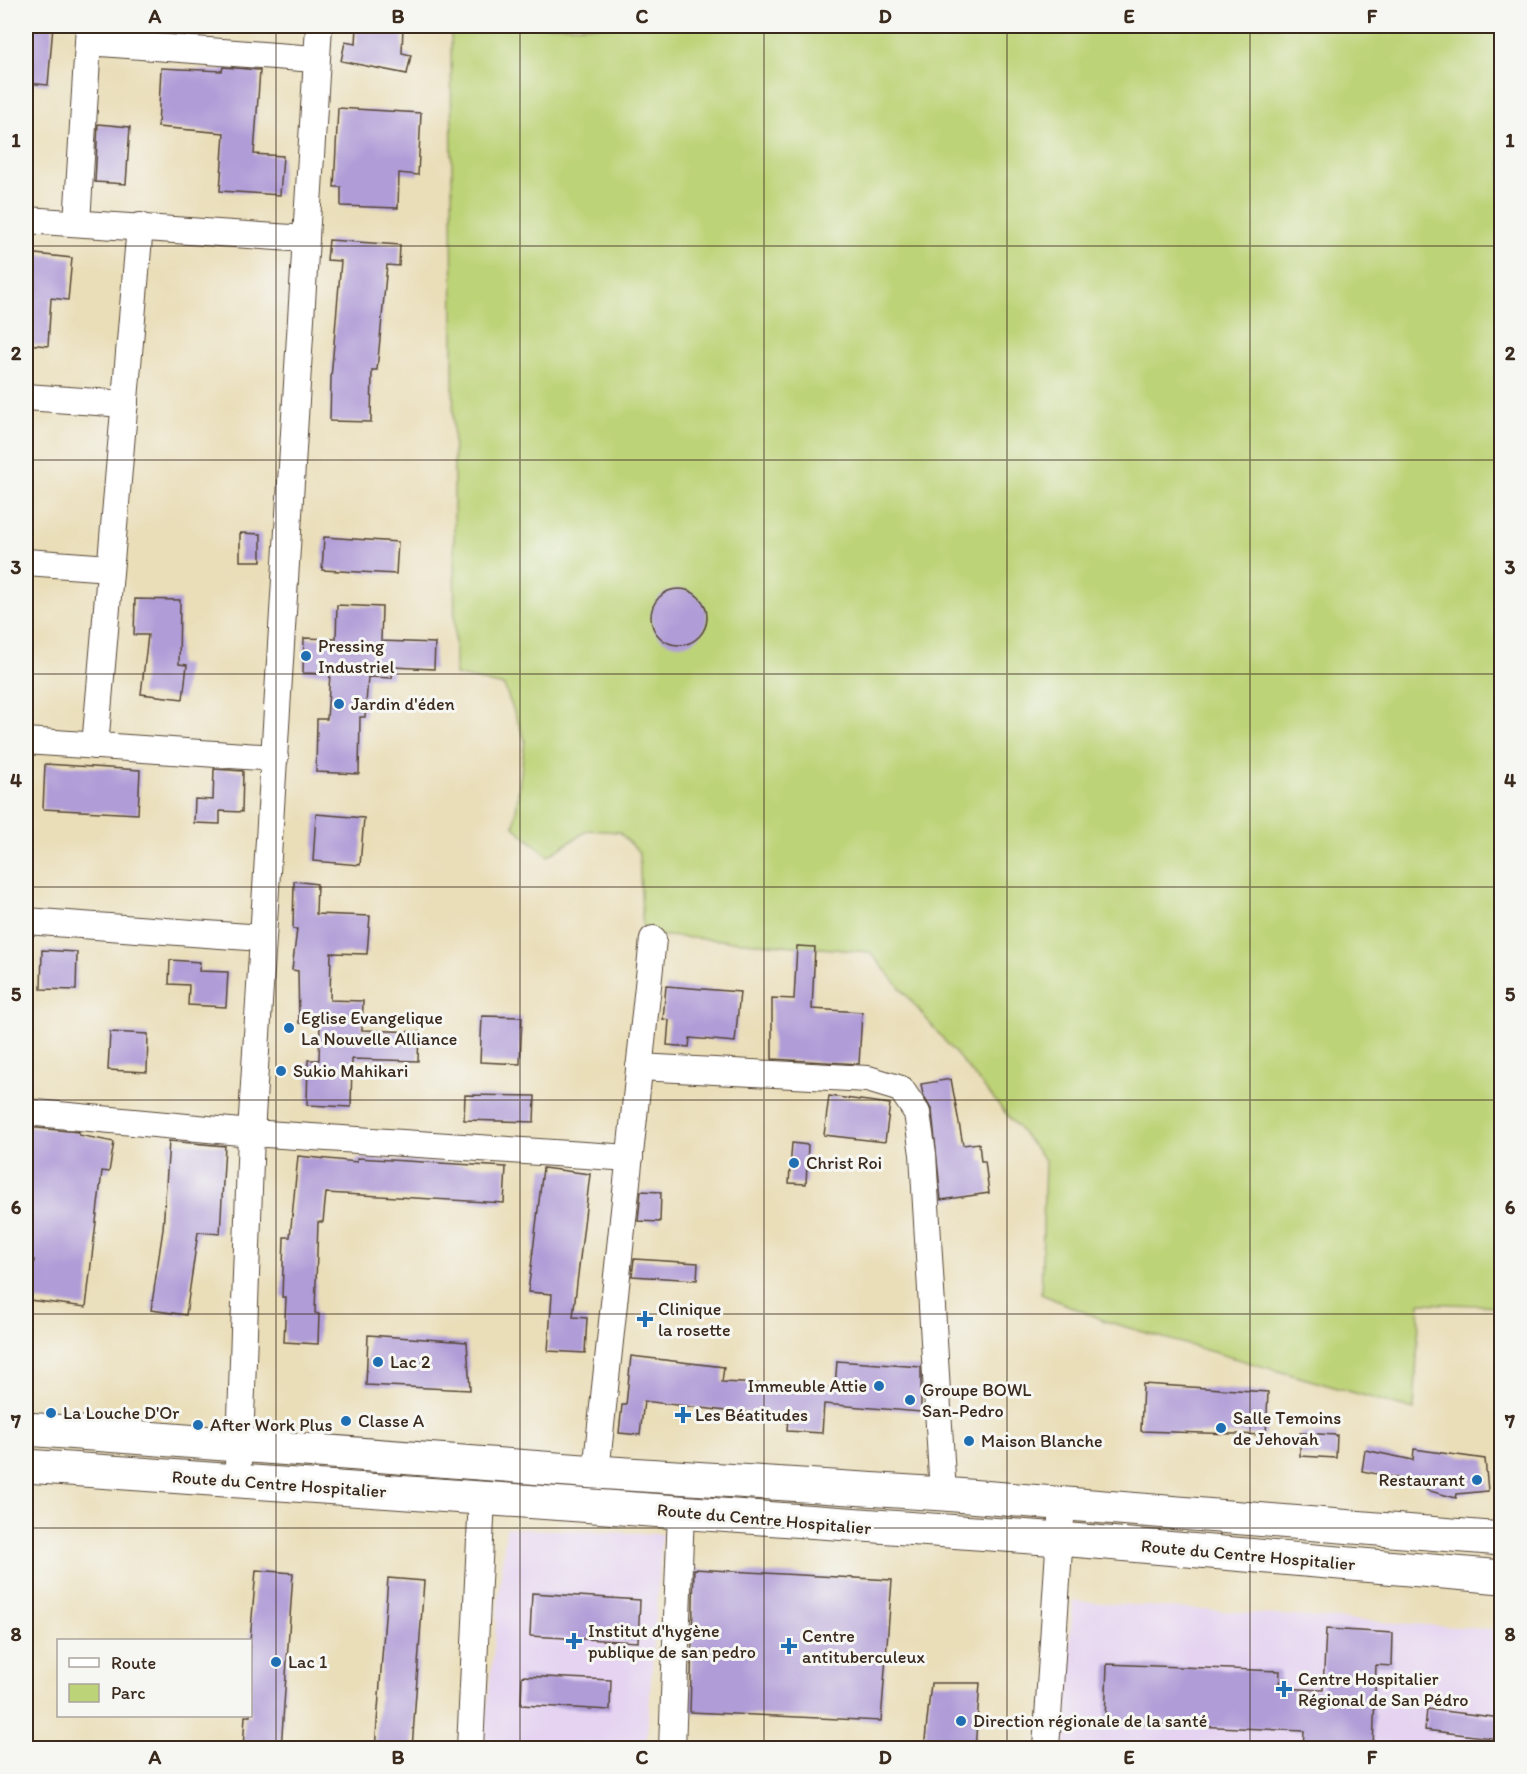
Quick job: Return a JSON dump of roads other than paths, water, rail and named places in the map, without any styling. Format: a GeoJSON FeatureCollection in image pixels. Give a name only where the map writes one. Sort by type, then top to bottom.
{"type":"FeatureCollection","features":[{"type":"Feature","properties":{"kind":"street"},"geometry":{"type":"LineString","coordinates":[[236,1481],[240,1446],[251,1133],[262,938],[275,758],[315,59],[319,26]]}},
{"type":"Feature","properties":{"kind":"street"},"geometry":{"type":"LineString","coordinates":[[77,223],[89,34],[315,59]]}},
{"type":"Feature","properties":{"kind":"street"},"geometry":{"type":"LineString","coordinates":[[26,220],[306,239]]}},
{"type":"Feature","properties":{"kind":"street"},"geometry":{"type":"LineString","coordinates":[[95,746],[140,226]]}},
{"type":"Feature","properties":{"kind":"street"},"geometry":{"type":"LineString","coordinates":[[26,397],[124,404]]}},
{"type":"Feature","properties":{"kind":"street"},"geometry":{"type":"LineString","coordinates":[[26,562],[110,568]]}},
{"type":"Feature","properties":{"kind":"street"},"geometry":{"type":"LineString","coordinates":[[26,741],[275,758]]}},
{"type":"Feature","properties":{"kind":"street"},"geometry":{"type":"LineString","coordinates":[[26,921],[262,938]]}},
{"type":"Feature","properties":{"kind":"street"},"geometry":{"type":"LineString","coordinates":[[596,1472],[653,939]]}},
{"type":"Feature","properties":{"kind":"street"},"geometry":{"type":"LineString","coordinates":[[639,1067],[868,1079],[901,1089],[916,1113],[923,1154],[943,1494]]}},
{"type":"Feature","properties":{"kind":"street"},"geometry":{"type":"LineString","coordinates":[[26,1112],[251,1133],[630,1158]]}},
{"type":"Feature","properties":{"kind":"street","name":"Route du Centre Hospitalier"},"geometry":{"type":"LineString","coordinates":[[26,1429],[596,1472],[943,1494],[1502,1539]]}},
{"type":"Feature","properties":{"kind":"street","name":"Route du Centre Hospitalier"},"geometry":{"type":"LineString","coordinates":[[26,1466],[681,1512],[886,1529],[1060,1539],[1502,1577]]}},
{"type":"Feature","properties":{"kind":"street"},"geometry":{"type":"LineString","coordinates":[[470,1749],[482,1498]]}},
{"type":"Feature","properties":{"kind":"street"},"geometry":{"type":"LineString","coordinates":[[1046,1749],[1062,1504]]}},
{"type":"Feature","properties":{"kind":"street"},"geometry":{"type":"LineString","coordinates":[[672,1749],[681,1512]]}},
{"type":"Feature","properties":{"kind":"place","name":"Pressing Industriel"},"geometry":{"type":"Point","coordinates":[306,656]}},
{"type":"Feature","properties":{"kind":"place","name":"Jardin d'éden"},"geometry":{"type":"Point","coordinates":[339,704]}},
{"type":"Feature","properties":{"kind":"place","name":"Eglise Evangelique La Nouvelle Alliance"},"geometry":{"type":"Point","coordinates":[289,1028]}},
{"type":"Feature","properties":{"kind":"place","name":"Sukio Mahikari"},"geometry":{"type":"Point","coordinates":[281,1071]}},
{"type":"Feature","properties":{"kind":"place","name":"Christ Roi"},"geometry":{"type":"Point","coordinates":[794,1163]}},
{"type":"Feature","properties":{"kind":"place","name":"Clinique la rosette"},"geometry":{"type":"Point","coordinates":[645,1319]}},
{"type":"Feature","properties":{"kind":"place","name":"Lac 2"},"geometry":{"type":"Point","coordinates":[378,1362]}},
{"type":"Feature","properties":{"kind":"place","name":"Immeuble Attie"},"geometry":{"type":"Point","coordinates":[879,1386]}},
{"type":"Feature","properties":{"kind":"place","name":"Groupe BOWL San-Pedro"},"geometry":{"type":"Point","coordinates":[910,1400]}},
{"type":"Feature","properties":{"kind":"place","name":"La Louche D'Or"},"geometry":{"type":"Point","coordinates":[51,1413]}},
{"type":"Feature","properties":{"kind":"place","name":"Les Béatitudes"},"geometry":{"type":"Point","coordinates":[683,1415]}},
{"type":"Feature","properties":{"kind":"place","name":"Classe A"},"geometry":{"type":"Point","coordinates":[346,1421]}},
{"type":"Feature","properties":{"kind":"place","name":"After Work Plus"},"geometry":{"type":"Point","coordinates":[198,1425]}},
{"type":"Feature","properties":{"kind":"place","name":"Salle Temoins de Jehovah"},"geometry":{"type":"Point","coordinates":[1221,1428]}},
{"type":"Feature","properties":{"kind":"place","name":"Maison Blanche"},"geometry":{"type":"Point","coordinates":[969,1441]}},
{"type":"Feature","properties":{"kind":"place","name":"Restaurant"},"geometry":{"type":"Point","coordinates":[1477,1480]}},
{"type":"Feature","properties":{"kind":"place","name":"Institut d'hygène publique de san pedro"},"geometry":{"type":"Point","coordinates":[574,1641]}},
{"type":"Feature","properties":{"kind":"place","name":"Centre antituberculeux"},"geometry":{"type":"Point","coordinates":[789,1646]}},
{"type":"Feature","properties":{"kind":"place","name":"Lac 1"},"geometry":{"type":"Point","coordinates":[276,1662]}},
{"type":"Feature","properties":{"kind":"place","name":"Centre Hospitalier Régional de San Pédro"},"geometry":{"type":"Point","coordinates":[1284,1689]}},
{"type":"Feature","properties":{"kind":"place","name":"Direction régionale de la santé"},"geometry":{"type":"Point","coordinates":[961,1721]}}]}
